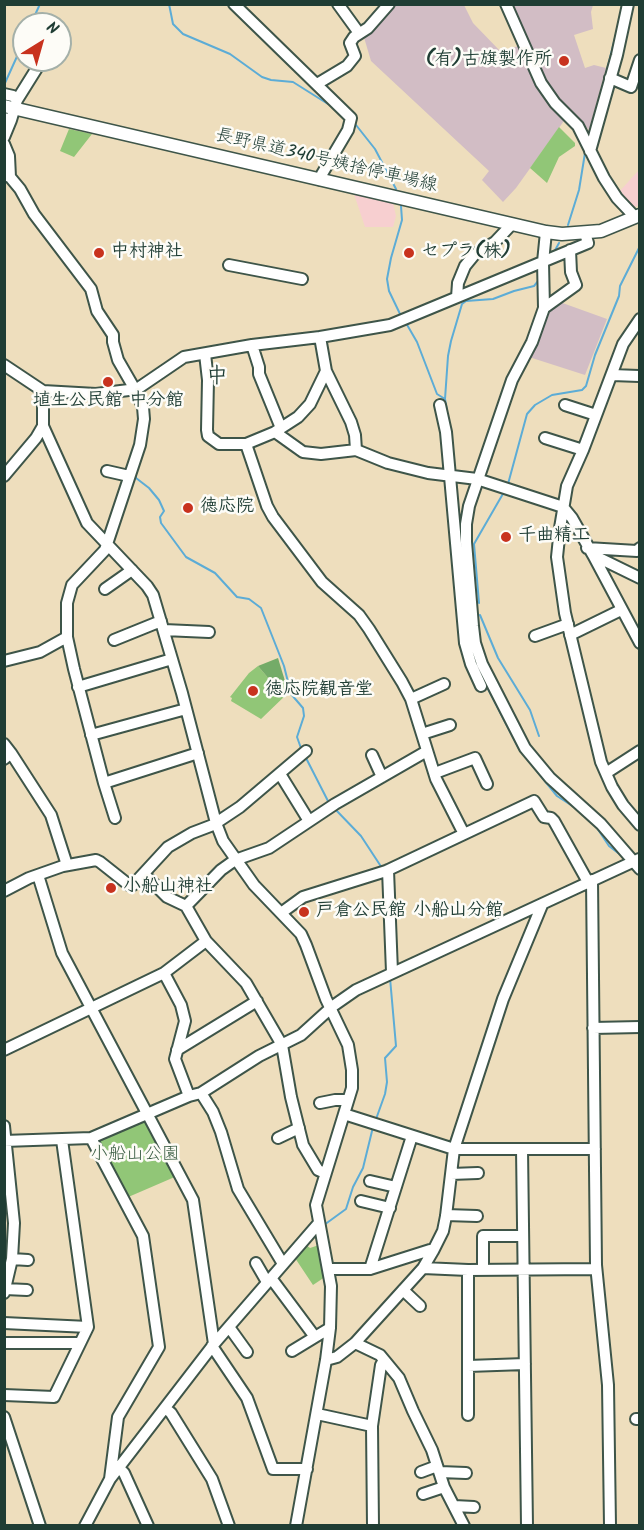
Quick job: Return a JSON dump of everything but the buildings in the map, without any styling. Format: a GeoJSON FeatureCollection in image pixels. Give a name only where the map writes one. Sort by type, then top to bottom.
{"type":"FeatureCollection","features":[{"type":"Feature","properties":{"kind":"main road","name":"長野県道340号姨捨停車場線"},"geometry":{"type":"LineString","coordinates":[[10,111],[148,144],[398,197],[546,232],[562,234],[601,231],[637,216]]}},
{"type":"Feature","properties":{"kind":"street"},"geometry":{"type":"LineString","coordinates":[[234,4],[351,118],[348,130],[322,174],[321,180]]}},
{"type":"Feature","properties":{"kind":"street"},"geometry":{"type":"LineString","coordinates":[[338,4],[359,33]]}},
{"type":"Feature","properties":{"kind":"street"},"geometry":{"type":"LineString","coordinates":[[317,84],[347,66],[356,56],[350,43],[359,33],[368,28],[389,4]]}},
{"type":"Feature","properties":{"kind":"street"},"geometry":{"type":"LineString","coordinates":[[506,4],[541,83],[555,103],[578,126],[590,152],[617,198],[637,216]]}},
{"type":"Feature","properties":{"kind":"street"},"geometry":{"type":"LineString","coordinates":[[590,152],[628,4]]}},
{"type":"Feature","properties":{"kind":"street"},"geometry":{"type":"LineString","coordinates":[[610,78],[635,89],[639,60]]}},
{"type":"Feature","properties":{"kind":"street"},"geometry":{"type":"LineString","coordinates":[[10,111],[34,72]]}},
{"type":"Feature","properties":{"kind":"street"},"geometry":{"type":"LineString","coordinates":[[4,94],[13,96],[4,137]]}},
{"type":"Feature","properties":{"kind":"street"},"geometry":{"type":"LineString","coordinates":[[4,144],[9,156],[7,176],[20,189],[34,214],[91,289],[97,311],[113,335],[118,360],[135,389],[144,419],[140,445],[105,550],[72,585],[67,603],[68,637],[78,687],[115,818]]}},
{"type":"Feature","properties":{"kind":"street"},"geometry":{"type":"LineString","coordinates":[[457,297],[458,284],[465,266],[474,255],[495,242],[512,224]]}},
{"type":"Feature","properties":{"kind":"street"},"geometry":{"type":"LineString","coordinates":[[5,1141],[91,1138],[201,1093],[259,1056],[302,1035],[330,1008],[356,990],[590,881],[637,863],[602,824],[550,778],[525,748],[482,664],[475,643],[466,542],[469,506],[512,380],[532,342],[544,308],[543,261],[546,232]]}},
{"type":"Feature","properties":{"kind":"street"},"geometry":{"type":"LineString","coordinates":[[4,365],[9,375],[43,392],[96,394],[135,389],[184,357],[377,328],[403,319],[588,243],[585,233]]}},
{"type":"Feature","properties":{"kind":"street"},"geometry":{"type":"LineString","coordinates":[[544,308],[576,285],[571,272],[570,250]]}},
{"type":"Feature","properties":{"kind":"street"},"geometry":{"type":"LineString","coordinates":[[229,265],[302,279]]}},
{"type":"Feature","properties":{"kind":"street"},"geometry":{"type":"LineString","coordinates":[[639,319],[623,344],[567,486],[557,557],[560,586],[570,635],[601,762],[623,805],[639,825]]}},
{"type":"Feature","properties":{"kind":"street"},"geometry":{"type":"LineString","coordinates":[[320,337],[326,372],[351,422],[356,450]]}},
{"type":"Feature","properties":{"kind":"street"},"geometry":{"type":"LineString","coordinates":[[252,345],[278,430],[303,452],[311,454],[356,450],[388,463],[428,473],[477,479],[563,507],[572,518],[639,644]]}},
{"type":"Feature","properties":{"kind":"street"},"geometry":{"type":"LineString","coordinates":[[204,354],[208,380],[206,417],[208,436],[219,444],[246,444],[278,430],[298,417],[310,404],[326,372]]}},
{"type":"Feature","properties":{"kind":"street"},"geometry":{"type":"LineString","coordinates":[[612,375],[639,376]]}},
{"type":"Feature","properties":{"kind":"street"},"geometry":{"type":"LineString","coordinates":[[43,392],[43,426],[82,514],[91,528],[153,595],[216,823],[224,841],[254,885],[301,934],[330,1008],[348,1046],[352,1070],[351,1088],[316,1204],[331,1286],[330,1328],[296,1526]]}},
{"type":"Feature","properties":{"kind":"street"},"geometry":{"type":"LineString","coordinates":[[440,405],[453,476],[465,643],[481,686]]}},
{"type":"Feature","properties":{"kind":"street"},"geometry":{"type":"LineString","coordinates":[[565,405],[596,415]]}},
{"type":"Feature","properties":{"kind":"street"},"geometry":{"type":"LineString","coordinates":[[4,476],[36,438],[43,426]]}},
{"type":"Feature","properties":{"kind":"street"},"geometry":{"type":"LineString","coordinates":[[545,438],[583,450]]}},
{"type":"Feature","properties":{"kind":"street"},"geometry":{"type":"LineString","coordinates":[[246,444],[267,507],[273,517],[322,582],[358,615],[369,629],[402,682],[411,699],[435,773],[464,834]]}},
{"type":"Feature","properties":{"kind":"street"},"geometry":{"type":"LineString","coordinates":[[107,471],[129,476]]}},
{"type":"Feature","properties":{"kind":"street"},"geometry":{"type":"LineString","coordinates":[[590,551],[637,551],[639,548]]}},
{"type":"Feature","properties":{"kind":"street"},"geometry":{"type":"LineString","coordinates":[[590,551],[639,578]]}},
{"type":"Feature","properties":{"kind":"street"},"geometry":{"type":"LineString","coordinates":[[105,589],[132,570]]}},
{"type":"Feature","properties":{"kind":"street"},"geometry":{"type":"LineString","coordinates":[[570,635],[621,610]]}},
{"type":"Feature","properties":{"kind":"street"},"geometry":{"type":"LineString","coordinates":[[535,636],[568,624]]}},
{"type":"Feature","properties":{"kind":"street"},"geometry":{"type":"LineString","coordinates":[[114,640],[162,625],[208,632]]}},
{"type":"Feature","properties":{"kind":"street"},"geometry":{"type":"LineString","coordinates":[[4,661],[40,652],[68,637]]}},
{"type":"Feature","properties":{"kind":"street"},"geometry":{"type":"LineString","coordinates":[[78,687],[172,659]]}},
{"type":"Feature","properties":{"kind":"street"},"geometry":{"type":"LineString","coordinates":[[411,699],[444,684]]}},
{"type":"Feature","properties":{"kind":"street"},"geometry":{"type":"LineString","coordinates":[[91,735],[186,709]]}},
{"type":"Feature","properties":{"kind":"street"},"geometry":{"type":"LineString","coordinates":[[422,734],[450,725]]}},
{"type":"Feature","properties":{"kind":"street"},"geometry":{"type":"LineString","coordinates":[[4,891],[38,875],[67,865],[88,861],[100,862],[129,885],[133,885],[168,847],[216,823],[240,807],[306,751]]}},
{"type":"Feature","properties":{"kind":"street"},"geometry":{"type":"LineString","coordinates":[[186,906],[221,870],[235,860],[269,848],[332,806],[427,751]]}},
{"type":"Feature","properties":{"kind":"street"},"geometry":{"type":"LineString","coordinates":[[606,773],[639,751]]}},
{"type":"Feature","properties":{"kind":"street"},"geometry":{"type":"LineString","coordinates":[[7,752],[51,815],[67,865]]}},
{"type":"Feature","properties":{"kind":"street"},"geometry":{"type":"LineString","coordinates":[[104,783],[198,753]]}},
{"type":"Feature","properties":{"kind":"street"},"geometry":{"type":"LineString","coordinates":[[372,755],[382,777]]}},
{"type":"Feature","properties":{"kind":"street"},"geometry":{"type":"LineString","coordinates":[[435,773],[475,758],[487,784]]}},
{"type":"Feature","properties":{"kind":"street"},"geometry":{"type":"LineString","coordinates":[[280,774],[309,821]]}},
{"type":"Feature","properties":{"kind":"street"},"geometry":{"type":"LineString","coordinates":[[281,913],[303,897],[385,871],[534,801],[544,817],[554,821],[590,881],[596,1269],[608,1385],[610,1526]]}},
{"type":"Feature","properties":{"kind":"street"},"geometry":{"type":"LineString","coordinates":[[385,871],[392,972]]}},
{"type":"Feature","properties":{"kind":"street"},"geometry":{"type":"LineString","coordinates":[[144,874],[167,897],[186,906],[206,941],[240,974],[257,1001],[282,1045],[291,1097],[303,1145],[318,1170],[325,1173]]}},
{"type":"Feature","properties":{"kind":"street"},"geometry":{"type":"LineString","coordinates":[[38,875],[62,953],[193,1200],[214,1347],[247,1398],[273,1469],[307,1469]]}},
{"type":"Feature","properties":{"kind":"street"},"geometry":{"type":"LineString","coordinates":[[326,1360],[338,1357],[355,1343],[423,1268],[434,1251],[446,1215],[454,1149],[499,1010],[542,905]]}},
{"type":"Feature","properties":{"kind":"street"},"geometry":{"type":"LineString","coordinates":[[4,1050],[164,973],[206,941]]}},
{"type":"Feature","properties":{"kind":"street"},"geometry":{"type":"LineString","coordinates":[[164,973],[181,1005],[185,1021],[175,1059],[189,1096]]}},
{"type":"Feature","properties":{"kind":"street"},"geometry":{"type":"LineString","coordinates":[[177,1050],[257,1001]]}},
{"type":"Feature","properties":{"kind":"street"},"geometry":{"type":"LineString","coordinates":[[593,1028],[639,1027]]}},
{"type":"Feature","properties":{"kind":"street"},"geometry":{"type":"LineString","coordinates":[[201,1093],[213,1112],[221,1132],[238,1190],[283,1264]]}},
{"type":"Feature","properties":{"kind":"street"},"geometry":{"type":"LineString","coordinates":[[320,1103],[348,1100]]}},
{"type":"Feature","properties":{"kind":"street"},"geometry":{"type":"LineString","coordinates":[[344,1114],[454,1149],[595,1149]]}},
{"type":"Feature","properties":{"kind":"street"},"geometry":{"type":"LineString","coordinates":[[4,1126],[15,1223],[12,1259],[5,1291],[27,1290]]}},
{"type":"Feature","properties":{"kind":"street"},"geometry":{"type":"LineString","coordinates":[[278,1138],[299,1128]]}},
{"type":"Feature","properties":{"kind":"street"},"geometry":{"type":"LineString","coordinates":[[369,1269],[412,1136]]}},
{"type":"Feature","properties":{"kind":"street"},"geometry":{"type":"LineString","coordinates":[[85,1526],[110,1479],[118,1417],[159,1347],[143,1236],[91,1138]]}},
{"type":"Feature","properties":{"kind":"street"},"geometry":{"type":"LineString","coordinates":[[4,1395],[54,1397],[88,1327],[62,1140]]}},
{"type":"Feature","properties":{"kind":"street"},"geometry":{"type":"LineString","coordinates":[[522,1149],[526,1526]]}},
{"type":"Feature","properties":{"kind":"street"},"geometry":{"type":"LineString","coordinates":[[451,1174],[478,1173]]}},
{"type":"Feature","properties":{"kind":"street"},"geometry":{"type":"LineString","coordinates":[[370,1181],[396,1187]]}},
{"type":"Feature","properties":{"kind":"street"},"geometry":{"type":"LineString","coordinates":[[361,1201],[390,1208]]}},
{"type":"Feature","properties":{"kind":"street"},"geometry":{"type":"LineString","coordinates":[[446,1215],[477,1216]]}},
{"type":"Feature","properties":{"kind":"street"},"geometry":{"type":"LineString","coordinates":[[110,1479],[122,1470],[214,1347],[318,1224]]}},
{"type":"Feature","properties":{"kind":"street"},"geometry":{"type":"LineString","coordinates":[[483,1270],[483,1236],[523,1236]]}},
{"type":"Feature","properties":{"kind":"street"},"geometry":{"type":"LineString","coordinates":[[328,1269],[369,1269],[430,1250],[434,1251]]}},
{"type":"Feature","properties":{"kind":"street"},"geometry":{"type":"LineString","coordinates":[[12,1259],[28,1260]]}},
{"type":"Feature","properties":{"kind":"street"},"geometry":{"type":"LineString","coordinates":[[256,1263],[315,1337]]}},
{"type":"Feature","properties":{"kind":"street"},"geometry":{"type":"LineString","coordinates":[[423,1268],[596,1269]]}},
{"type":"Feature","properties":{"kind":"street"},"geometry":{"type":"LineString","coordinates":[[468,1270],[468,1414]]}},
{"type":"Feature","properties":{"kind":"street"},"geometry":{"type":"LineString","coordinates":[[403,1290],[420,1306]]}},
{"type":"Feature","properties":{"kind":"street"},"geometry":{"type":"LineString","coordinates":[[4,1323],[88,1327]]}},
{"type":"Feature","properties":{"kind":"street"},"geometry":{"type":"LineString","coordinates":[[291,1352],[330,1328]]}},
{"type":"Feature","properties":{"kind":"street"},"geometry":{"type":"LineString","coordinates":[[231,1329],[247,1352]]}},
{"type":"Feature","properties":{"kind":"street"},"geometry":{"type":"LineString","coordinates":[[4,1343],[80,1343]]}},
{"type":"Feature","properties":{"kind":"street"},"geometry":{"type":"LineString","coordinates":[[355,1343],[380,1355],[405,1387],[413,1411],[432,1450],[444,1487],[464,1526]]}},
{"type":"Feature","properties":{"kind":"street"},"geometry":{"type":"LineString","coordinates":[[373,1526],[372,1426],[381,1365],[384,1360]]}},
{"type":"Feature","properties":{"kind":"street"},"geometry":{"type":"LineString","coordinates":[[468,1366],[525,1364]]}},
{"type":"Feature","properties":{"kind":"street"},"geometry":{"type":"LineString","coordinates":[[168,1410],[212,1479],[229,1526]]}},
{"type":"Feature","properties":{"kind":"street"},"geometry":{"type":"LineString","coordinates":[[317,1414],[372,1426]]}},
{"type":"Feature","properties":{"kind":"street"},"geometry":{"type":"LineString","coordinates":[[4,1417],[40,1526]]}},
{"type":"Feature","properties":{"kind":"street"},"geometry":{"type":"LineString","coordinates":[[421,1472],[438,1469],[466,1473]]}},
{"type":"Feature","properties":{"kind":"street"},"geometry":{"type":"LineString","coordinates":[[122,1470],[147,1526]]}},
{"type":"Feature","properties":{"kind":"street"},"geometry":{"type":"LineString","coordinates":[[423,1494],[444,1487]]}},
{"type":"Feature","properties":{"kind":"street"},"geometry":{"type":"LineString","coordinates":[[454,1506],[474,1507]]}},
{"type":"Feature","properties":{"kind":"shaded area"},"geometry":{"type":"Polygon","coordinates":[[[392,5],[464,5],[473,23],[502,53],[520,45],[566,118],[516,188],[503,202],[482,180],[489,171],[371,61],[363,34],[392,5]]]}},
{"type":"Feature","properties":{"kind":"shaded area"},"geometry":{"type":"Polygon","coordinates":[[[510,5],[593,5],[591,12],[593,29],[574,35],[585,68],[594,65],[606,68],[589,130],[545,82],[510,5]]]}},
{"type":"Feature","properties":{"kind":"shaded area"},"geometry":{"type":"Polygon","coordinates":[[[639,170],[639,205],[633,208],[618,193],[639,170]]]}},
{"type":"Feature","properties":{"kind":"shaded area"},"geometry":{"type":"Polygon","coordinates":[[[354,194],[393,203],[396,216],[393,227],[365,227],[354,194]]]}},
{"type":"Feature","properties":{"kind":"shaded area"},"geometry":{"type":"Polygon","coordinates":[[[557,301],[607,319],[585,375],[529,357],[545,319],[557,301]]]}},
{"type":"Feature","properties":{"kind":"green space"},"geometry":{"type":"Polygon","coordinates":[[[559,127],[575,143],[575,146],[559,157],[547,183],[530,168],[559,127]]]}},
{"type":"Feature","properties":{"kind":"green space"},"geometry":{"type":"Polygon","coordinates":[[[69,129],[92,134],[74,157],[60,151],[69,129]]]}},
{"type":"Feature","properties":{"kind":"green space"},"geometry":{"type":"Polygon","coordinates":[[[278,658],[285,681],[274,685],[258,666],[278,658]]]}},
{"type":"Feature","properties":{"kind":"green space"},"geometry":{"type":"Polygon","coordinates":[[[258,666],[274,685],[285,681],[288,693],[261,719],[231,701],[230,697],[249,673],[258,666]]]}},
{"type":"Feature","properties":{"kind":"green space","name":"小船山公園"},"geometry":{"type":"Polygon","coordinates":[[[144,1119],[147,1120],[177,1176],[126,1198],[97,1142],[99,1138],[144,1119]]]}},
{"type":"Feature","properties":{"kind":"green space"},"geometry":{"type":"Polygon","coordinates":[[[306,1245],[310,1248],[319,1245],[325,1277],[313,1285],[295,1258],[306,1245]]]}},
{"type":"Feature","properties":{"kind":"waterway"},"geometry":{"type":"LineString","coordinates":[[36,12],[40,4]]}},
{"type":"Feature","properties":{"kind":"waterway"},"geometry":{"type":"LineString","coordinates":[[169,4],[173,24],[183,34],[230,54],[262,77],[293,82],[328,104]]}},
{"type":"Feature","properties":{"kind":"waterway"},"geometry":{"type":"LineString","coordinates":[[606,74],[617,30]]}},
{"type":"Feature","properties":{"kind":"waterway"},"geometry":{"type":"LineString","coordinates":[[5,83],[12,68]]}},
{"type":"Feature","properties":{"kind":"waterway"},"geometry":{"type":"LineString","coordinates":[[356,125],[375,149],[396,189]]}},
{"type":"Feature","properties":{"kind":"waterway"},"geometry":{"type":"LineString","coordinates":[[568,225],[579,190],[585,153]]}},
{"type":"Feature","properties":{"kind":"waterway"},"geometry":{"type":"LineString","coordinates":[[401,206],[402,220],[387,279],[389,291],[401,316]]}},
{"type":"Feature","properties":{"kind":"waterway"},"geometry":{"type":"LineString","coordinates":[[553,254],[559,243]]}},
{"type":"Feature","properties":{"kind":"waterway"},"geometry":{"type":"LineString","coordinates":[[508,484],[527,414],[535,405],[552,395],[582,390],[586,386],[595,355],[619,296],[620,286],[640,246]]}},
{"type":"Feature","properties":{"kind":"waterway"},"geometry":{"type":"LineString","coordinates":[[447,411],[445,399],[448,356],[462,304],[466,301],[493,299],[534,286],[539,280]]}},
{"type":"Feature","properties":{"kind":"waterway"},"geometry":{"type":"LineString","coordinates":[[406,323],[417,342],[437,394],[445,399]]}},
{"type":"Feature","properties":{"kind":"waterway"},"geometry":{"type":"LineString","coordinates":[[136,472],[136,478],[159,500],[164,511],[160,517],[161,523],[186,557],[215,573],[237,597],[249,599],[261,608],[284,666],[291,694],[303,708],[304,716],[297,737],[302,751]]}},
{"type":"Feature","properties":{"kind":"waterway"},"geometry":{"type":"LineString","coordinates":[[479,603],[474,544],[504,492]]}},
{"type":"Feature","properties":{"kind":"waterway"},"geometry":{"type":"LineString","coordinates":[[480,615],[498,658],[530,710],[539,736]]}},
{"type":"Feature","properties":{"kind":"waterway"},"geometry":{"type":"LineString","coordinates":[[485,683],[519,749],[557,796],[577,809]]}},
{"type":"Feature","properties":{"kind":"waterway"},"geometry":{"type":"LineString","coordinates":[[306,758],[329,803]]}},
{"type":"Feature","properties":{"kind":"waterway"},"geometry":{"type":"LineString","coordinates":[[335,809],[361,836],[382,868]]}},
{"type":"Feature","properties":{"kind":"waterway"},"geometry":{"type":"LineString","coordinates":[[595,825],[609,846],[622,856]]}},
{"type":"Feature","properties":{"kind":"waterway"},"geometry":{"type":"LineString","coordinates":[[375,1122],[387,1082],[385,1058],[396,1046],[390,978]]}},
{"type":"Feature","properties":{"kind":"waterway"},"geometry":{"type":"LineString","coordinates":[[324,1225],[346,1209],[353,1187],[363,1168],[373,1127]]}},
{"type":"Feature","properties":{"kind":"place","name":"(有)古旗製作所"},"geometry":{"type":"Point","coordinates":[564,61]}},
{"type":"Feature","properties":{"kind":"place","name":"中村神社"},"geometry":{"type":"Point","coordinates":[99,253]}},
{"type":"Feature","properties":{"kind":"place","name":"セプラ(株)"},"geometry":{"type":"Point","coordinates":[409,253]}},
{"type":"Feature","properties":{"kind":"place","name":"埴生公民館 中分館"},"geometry":{"type":"Point","coordinates":[108,382]}},
{"type":"Feature","properties":{"kind":"place","name":"徳応院"},"geometry":{"type":"Point","coordinates":[188,508]}},
{"type":"Feature","properties":{"kind":"place","name":"千曲精工"},"geometry":{"type":"Point","coordinates":[506,537]}},
{"type":"Feature","properties":{"kind":"place","name":"徳応院観音堂"},"geometry":{"type":"Point","coordinates":[253,691]}},
{"type":"Feature","properties":{"kind":"place","name":"小船山神社"},"geometry":{"type":"Point","coordinates":[111,888]}},
{"type":"Feature","properties":{"kind":"place","name":"戸倉公民館 小船山分館"},"geometry":{"type":"Point","coordinates":[304,912]}},
{"type":"Feature","properties":{"kind":"district","name":"中"},"geometry":{"type":"Point","coordinates":[217,378]}}]}
